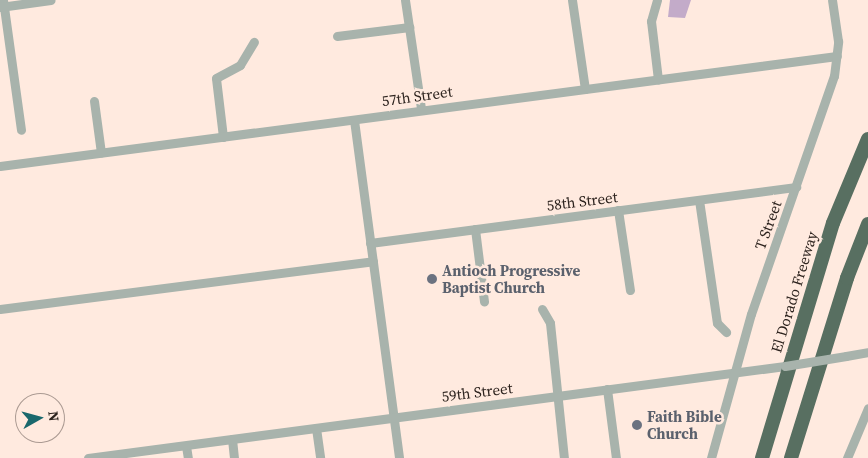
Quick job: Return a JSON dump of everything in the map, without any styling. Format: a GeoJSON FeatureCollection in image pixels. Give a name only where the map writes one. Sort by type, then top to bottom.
{"type":"FeatureCollection","features":[{"type":"Feature","properties":{"kind":"highway","name":"El Dorado Freeway"},"geometry":{"type":"LineString","coordinates":[[762,458],[833,223],[868,139]]}},
{"type":"Feature","properties":{"kind":"highway"},"geometry":{"type":"LineString","coordinates":[[791,458],[847,278],[868,224]]}},
{"type":"Feature","properties":{"kind":"street"},"geometry":{"type":"LineString","coordinates":[[20,130],[2,4],[52,0]]}},
{"type":"Feature","properties":{"kind":"street"},"geometry":{"type":"LineString","coordinates":[[406,0],[421,108]]}},
{"type":"Feature","properties":{"kind":"street"},"geometry":{"type":"LineString","coordinates":[[572,0],[585,89]]}},
{"type":"Feature","properties":{"kind":"street"},"geometry":{"type":"LineString","coordinates":[[657,0],[651,20],[658,80]]}},
{"type":"Feature","properties":{"kind":"street","name":"T Street"},"geometry":{"type":"LineString","coordinates":[[711,458],[732,372],[830,94],[837,56],[832,0]]}},
{"type":"Feature","properties":{"kind":"street"},"geometry":{"type":"LineString","coordinates":[[337,36],[409,27]]}},
{"type":"Feature","properties":{"kind":"street"},"geometry":{"type":"LineString","coordinates":[[222,137],[216,78],[240,65],[254,42]]}},
{"type":"Feature","properties":{"kind":"street","name":"57th Street"},"geometry":{"type":"LineString","coordinates":[[0,166],[354,120],[421,108],[658,80],[837,56]]}},
{"type":"Feature","properties":{"kind":"street"},"geometry":{"type":"LineString","coordinates":[[94,101],[102,153]]}},
{"type":"Feature","properties":{"kind":"street"},"geometry":{"type":"LineString","coordinates":[[354,120],[370,242],[388,343],[399,458]]}},
{"type":"Feature","properties":{"kind":"street","name":"58th Street"},"geometry":{"type":"LineString","coordinates":[[370,242],[442,236],[475,229],[796,187]]}},
{"type":"Feature","properties":{"kind":"street"},"geometry":{"type":"LineString","coordinates":[[699,200],[717,323],[726,332]]}},
{"type":"Feature","properties":{"kind":"street"},"geometry":{"type":"LineString","coordinates":[[618,210],[630,290]]}},
{"type":"Feature","properties":{"kind":"street"},"geometry":{"type":"LineString","coordinates":[[475,229],[484,301]]}},
{"type":"Feature","properties":{"kind":"street"},"geometry":{"type":"LineString","coordinates":[[0,309],[373,261]]}},
{"type":"Feature","properties":{"kind":"street"},"geometry":{"type":"LineString","coordinates":[[542,309],[550,323],[564,458]]}},
{"type":"Feature","properties":{"kind":"street","name":"59th Street"},"geometry":{"type":"LineString","coordinates":[[88,458],[732,372],[760,370],[868,352]]}},
{"type":"Feature","properties":{"kind":"street"},"geometry":{"type":"LineString","coordinates":[[607,389],[616,458]]}},
{"type":"Feature","properties":{"kind":"street"},"geometry":{"type":"LineString","coordinates":[[847,458],[865,425],[868,408]]}},
{"type":"Feature","properties":{"kind":"street"},"geometry":{"type":"LineString","coordinates":[[316,428],[320,458]]}},
{"type":"Feature","properties":{"kind":"street"},"geometry":{"type":"LineString","coordinates":[[232,439],[234,458]]}},
{"type":"Feature","properties":{"kind":"street"},"geometry":{"type":"LineString","coordinates":[[186,446],[188,458]]}},
{"type":"Feature","properties":{"kind":"building"},"geometry":{"type":"Polygon","coordinates":[[[670,0],[691,0],[685,18],[668,17],[670,0]]]}},
{"type":"Feature","properties":{"kind":"place","name":"Antioch Progressive Baptist Church"},"geometry":{"type":"Point","coordinates":[432,279]}},
{"type":"Feature","properties":{"kind":"place","name":"Faith Bible Church"},"geometry":{"type":"Point","coordinates":[637,425]}}]}
